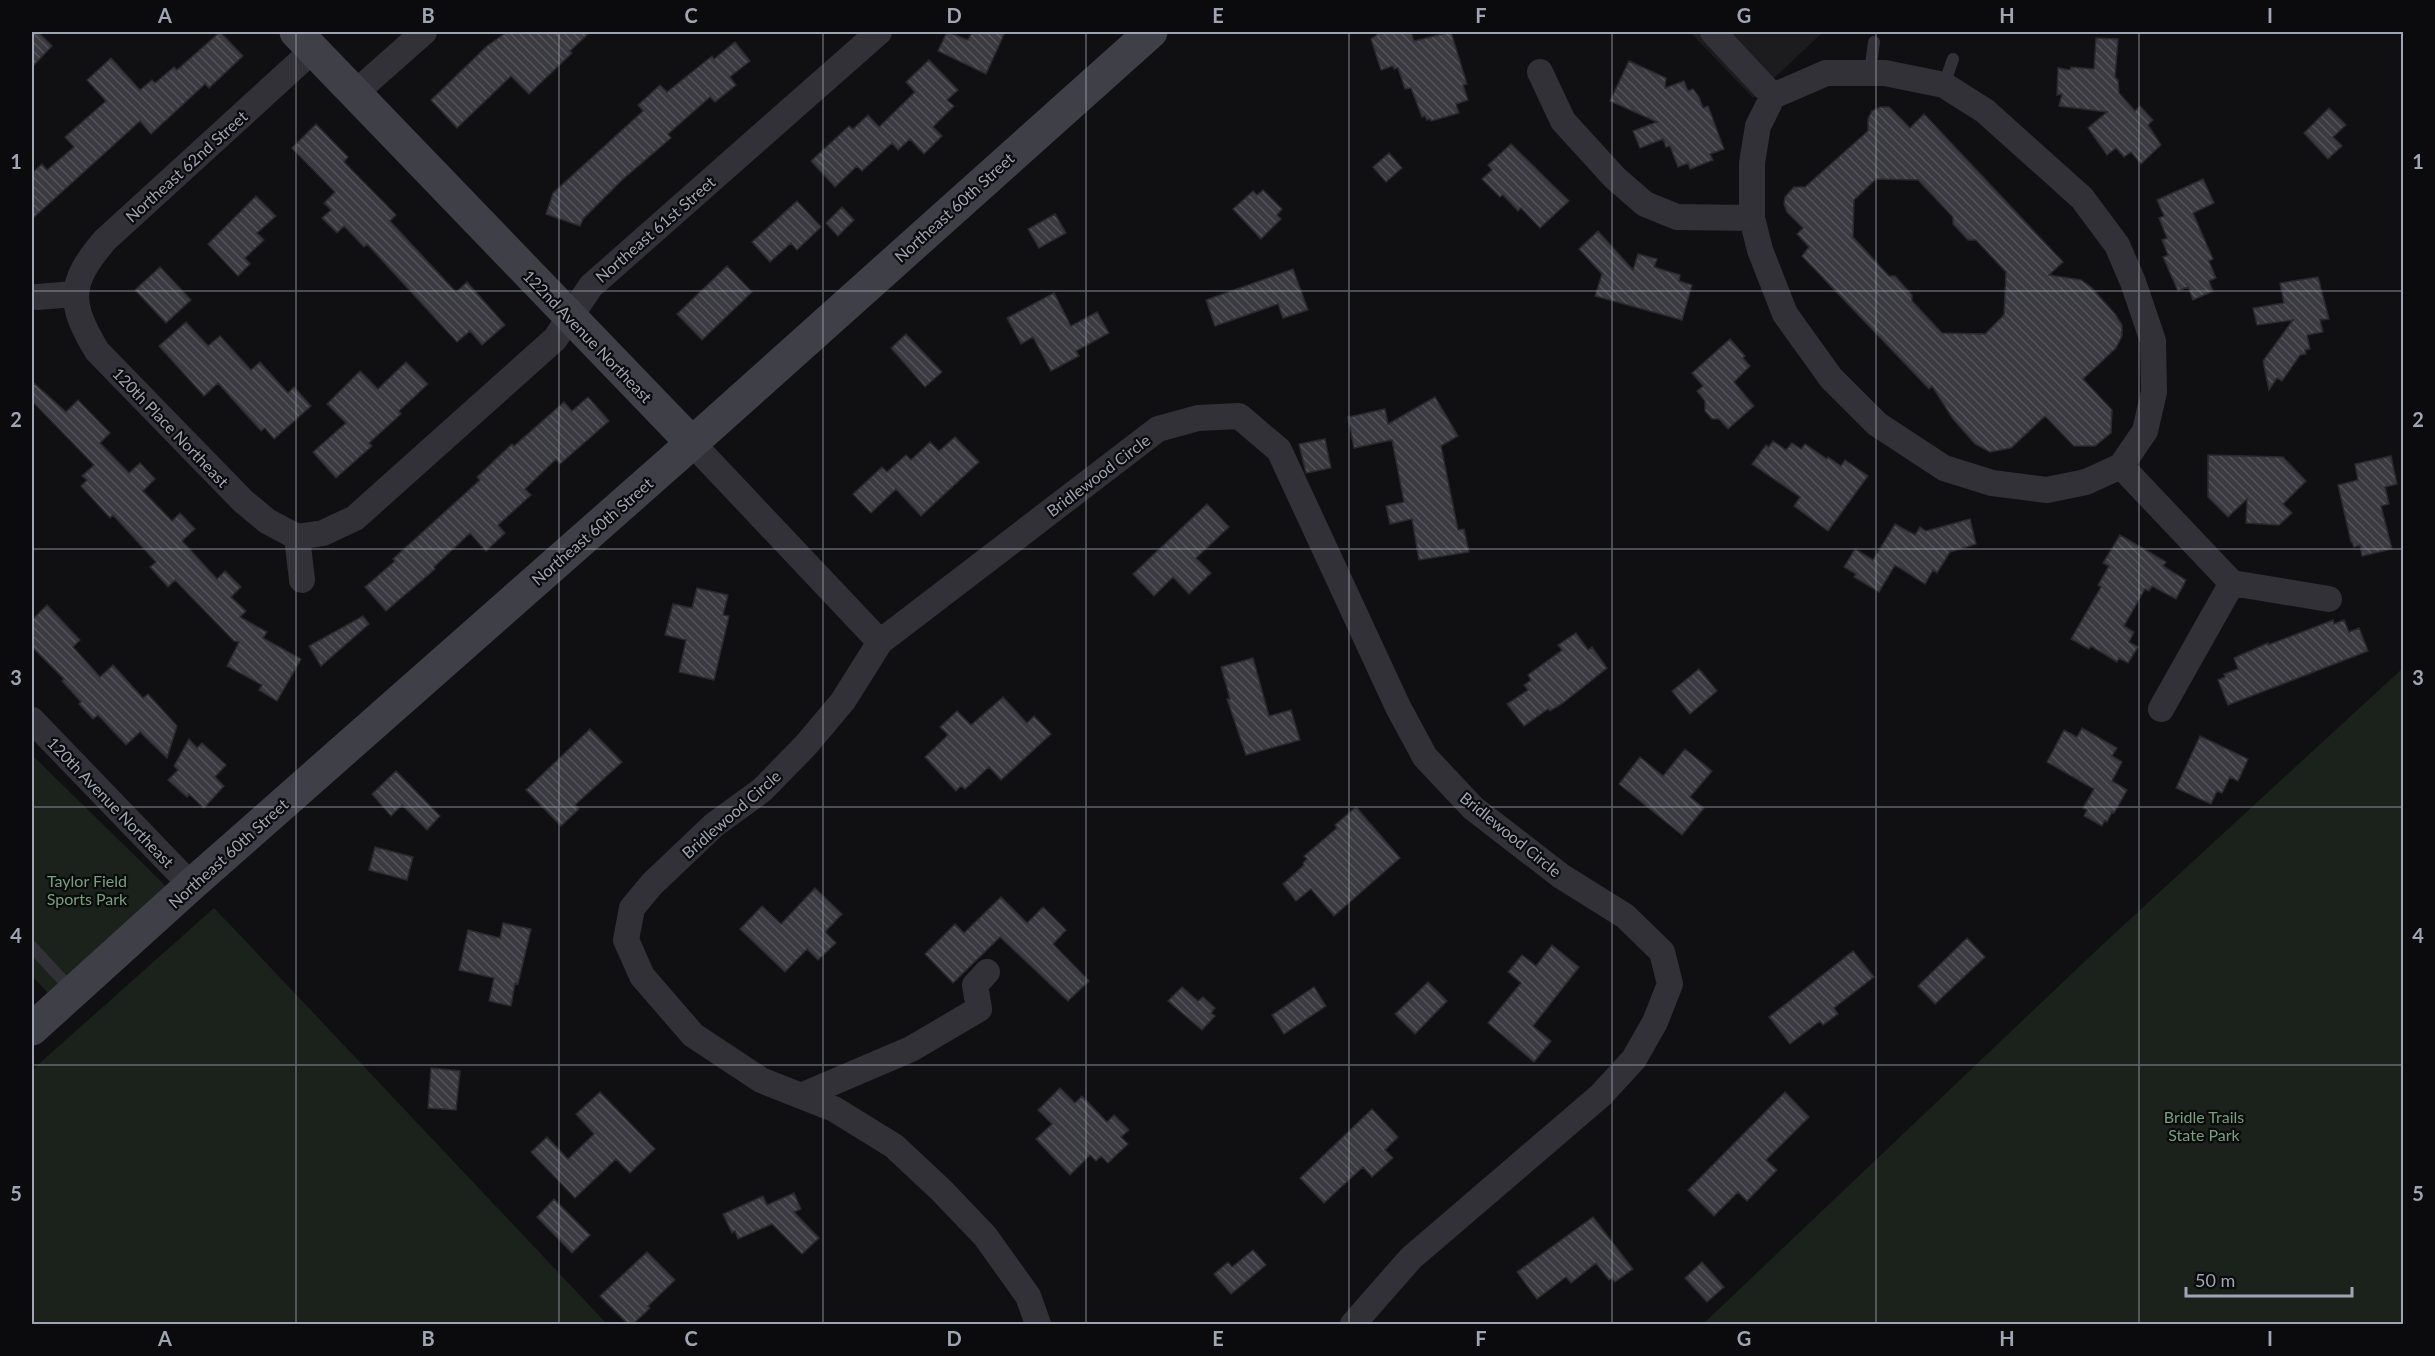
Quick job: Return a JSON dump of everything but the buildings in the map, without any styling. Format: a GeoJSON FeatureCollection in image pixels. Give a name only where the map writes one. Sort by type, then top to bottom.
{"type":"FeatureCollection","features":[{"type":"Feature","properties":{"kind":"street"},"geometry":{"type":"LineString","coordinates":[[355,93],[424,32]]}},
{"type":"Feature","properties":{"kind":"street","name":"Northeast 61st Street"},"geometry":{"type":"LineString","coordinates":[[297,537],[323,533],[355,518],[555,339],[591,286],[879,32]]}},
{"type":"Feature","properties":{"kind":"street","name":"Northeast 60th Street"},"geometry":{"type":"LineString","coordinates":[[32,1029],[1151,32]]}},
{"type":"Feature","properties":{"kind":"street"},"geometry":{"type":"LineString","coordinates":[[1722,35],[1773,96]]}},
{"type":"Feature","properties":{"kind":"street","name":"122nd Avenue Northeast"},"geometry":{"type":"LineString","coordinates":[[304,41],[692,443],[880,642]]}},
{"type":"Feature","properties":{"kind":"street","name":"Northeast 62nd Street"},"geometry":{"type":"LineString","coordinates":[[75,294],[87,261],[105,240],[304,41]]}},
{"type":"Feature","properties":{"kind":"street"},"geometry":{"type":"LineString","coordinates":[[1540,72],[1563,122],[1615,178],[1645,204],[1677,217],[1752,218]]}},
{"type":"Feature","properties":{"kind":"street"},"geometry":{"type":"LineString","coordinates":[[1826,73],[1870,73],[1885,73],[1944,85],[1985,111],[2082,198],[2117,245],[2133,282],[2153,341],[2154,392],[2145,430],[2121,466],[2085,483],[2047,490],[1992,483],[1944,468],[1877,424],[1831,378],[1785,314],[1760,250],[1752,218],[1752,164],[1758,126],[1773,96],[1826,73]]}},
{"type":"Feature","properties":{"kind":"street"},"geometry":{"type":"LineString","coordinates":[[37,297],[75,294]]}},
{"type":"Feature","properties":{"kind":"street","name":"120th Place Northeast"},"geometry":{"type":"LineString","coordinates":[[75,294],[81,325],[97,351],[243,501],[267,521],[297,537]]}},
{"type":"Feature","properties":{"kind":"street","name":"Bridlewood Circle"},"geometry":{"type":"LineString","coordinates":[[1038,1324],[1028,1296],[986,1236],[894,1146],[834,1108],[761,1080],[693,1035],[642,976],[626,940],[632,908],[652,884],[714,825],[762,790],[806,745],[843,701],[880,642],[1158,429],[1198,418],[1239,416],[1279,450],[1398,707],[1425,757],[1473,808],[1562,876],[1625,916],[1662,952],[1670,984],[1655,1022],[1634,1059],[1601,1095],[1411,1258],[1353,1324]]}},
{"type":"Feature","properties":{"kind":"street"},"geometry":{"type":"LineString","coordinates":[[2121,466],[2232,583],[2329,599]]}},
{"type":"Feature","properties":{"kind":"street"},"geometry":{"type":"LineString","coordinates":[[297,537],[302,580]]}},
{"type":"Feature","properties":{"kind":"street"},"geometry":{"type":"LineString","coordinates":[[2161,709],[2232,583]]}},
{"type":"Feature","properties":{"kind":"street","name":"120th Avenue Northeast"},"geometry":{"type":"LineString","coordinates":[[32,720],[191,885]]}},
{"type":"Feature","properties":{"kind":"street"},"geometry":{"type":"LineString","coordinates":[[801,1096],[911,1048],[979,1009],[975,986],[987,972]]}},
{"type":"Feature","properties":{"kind":"lane"},"geometry":{"type":"LineString","coordinates":[[1870,73],[1874,42]]}},
{"type":"Feature","properties":{"kind":"lane"},"geometry":{"type":"LineString","coordinates":[[1944,85],[1953,59]]}},
{"type":"Feature","properties":{"kind":"lane"},"geometry":{"type":"LineString","coordinates":[[32,947],[74,992]]}},
{"type":"Feature","properties":{"kind":"shaded area"},"geometry":{"type":"Polygon","coordinates":[[[1690,32],[1823,32],[1753,98],[1690,32]]]}},
{"type":"Feature","properties":{"kind":"green space","name":"Bridle Trails State Park"},"geometry":{"type":"Polygon","coordinates":[[[2403,668],[2403,1324],[1703,1324],[2101,946],[2403,668]]]}},
{"type":"Feature","properties":{"kind":"green space","name":"Taylor Field Sports Park"},"geometry":{"type":"Polygon","coordinates":[[[32,755],[171,891],[49,994],[32,976],[32,755]]]}},
{"type":"Feature","properties":{"kind":"green space"},"geometry":{"type":"Polygon","coordinates":[[[214,908],[607,1324],[32,1324],[32,1070],[214,908]]]}}]}
